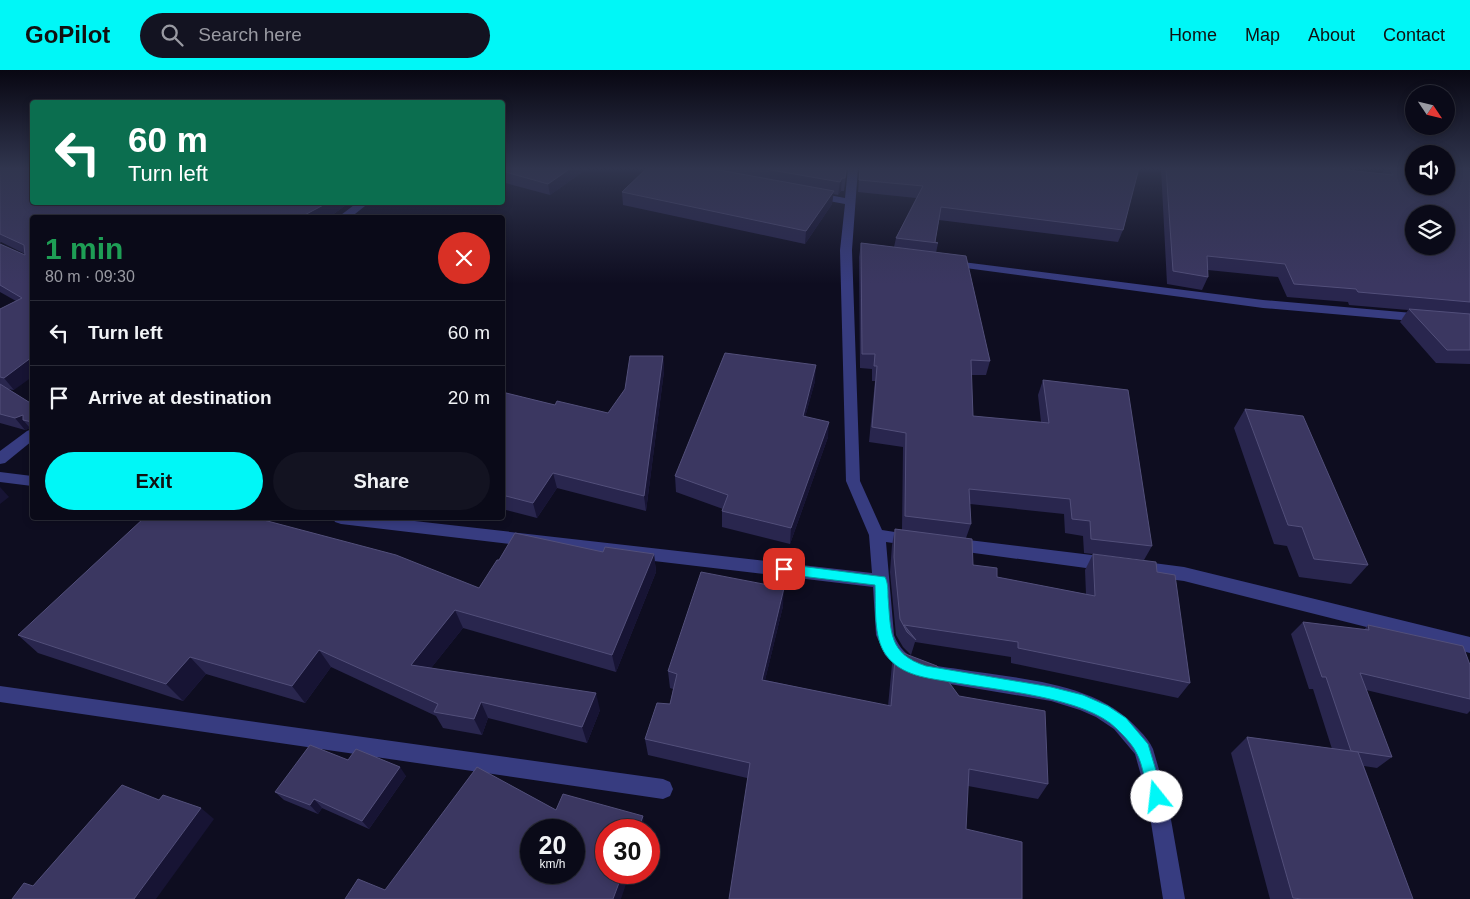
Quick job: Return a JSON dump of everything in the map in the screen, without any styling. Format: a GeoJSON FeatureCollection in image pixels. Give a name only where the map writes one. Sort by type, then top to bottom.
{"type":"FeatureCollection","features":[{"type":"Feature","properties":{"kind":"street"},"geometry":{"type":"LineString","coordinates":[[346,215],[358,207]]}},
{"type":"Feature","properties":{"kind":"street"},"geometry":{"type":"LineString","coordinates":[[850,207],[853,481],[877,535],[885,635],[890,650],[898,659],[909,666],[926,672],[1051,693],[1083,702],[1115,719],[1132,734],[1143,749],[1157,797],[1174,899]]}},
{"type":"Feature","properties":{"kind":"street"},"geometry":{"type":"LineString","coordinates":[[933,261],[1263,304],[1440,320]]}},
{"type":"Feature","properties":{"kind":"street"},"geometry":{"type":"LineString","coordinates":[[0,459],[30,436]]}},
{"type":"Feature","properties":{"kind":"street"},"geometry":{"type":"LineString","coordinates":[[0,477],[30,480]]}},
{"type":"Feature","properties":{"kind":"street"},"geometry":{"type":"LineString","coordinates":[[358,520],[881,581]]}},
{"type":"Feature","properties":{"kind":"street"},"geometry":{"type":"LineString","coordinates":[[877,535],[1184,574],[1470,645]]}},
{"type":"Feature","properties":{"kind":"street"},"geometry":{"type":"LineString","coordinates":[[0,694],[663,789]]}},
{"type":"Feature","properties":{"kind":"building"},"geometry":{"type":"Polygon","coordinates":[[[0,207],[320,207],[305,215],[30,215],[30,358],[4,378],[0,377],[0,309],[22,298],[0,285],[0,244],[25,255],[24,245],[0,234],[0,207]]]}},
{"type":"Feature","properties":{"kind":"building"},"geometry":{"type":"Polygon","coordinates":[[[691,207],[823,207],[806,231],[691,207]]]}},
{"type":"Feature","properties":{"kind":"building"},"geometry":{"type":"Polygon","coordinates":[[[912,207],[1129,207],[1123,230],[941,207],[935,242],[938,243],[896,238],[912,207]]]}},
{"type":"Feature","properties":{"kind":"building"},"geometry":{"type":"Polygon","coordinates":[[[1169,207],[1405,207],[1405,255],[1455,255],[1455,207],[1470,207],[1470,302],[1294,284],[1285,264],[1207,256],[1208,277],[1173,271],[1169,207]]]}},
{"type":"Feature","properties":{"kind":"building"},"geometry":{"type":"Polygon","coordinates":[[[861,243],[966,256],[990,361],[971,360],[973,416],[1049,423],[1043,380],[1128,390],[1152,546],[1091,539],[1090,521],[1072,519],[1070,499],[969,489],[971,524],[905,516],[906,433],[872,427],[877,366],[874,366],[875,354],[862,354],[861,243]]]}},
{"type":"Feature","properties":{"kind":"building"},"geometry":{"type":"Polygon","coordinates":[[[1409,309],[1470,314],[1470,350],[1447,350],[1409,309]]]}},
{"type":"Feature","properties":{"kind":"building"},"geometry":{"type":"Polygon","coordinates":[[[725,353],[816,365],[803,416],[829,422],[791,528],[722,511],[728,495],[675,476],[725,353]]]}},
{"type":"Feature","properties":{"kind":"building"},"geometry":{"type":"Polygon","coordinates":[[[630,356],[663,356],[644,496],[553,473],[533,503],[505,496],[505,393],[555,405],[557,401],[608,413],[625,389],[630,356]]]}},
{"type":"Feature","properties":{"kind":"building"},"geometry":{"type":"Polygon","coordinates":[[[0,384],[30,403],[30,422],[23,420],[23,415],[15,418],[0,414],[0,384]]]}},
{"type":"Feature","properties":{"kind":"building"},"geometry":{"type":"Polygon","coordinates":[[[1245,409],[1303,416],[1368,565],[1314,559],[1302,527],[1288,525],[1245,409]]]}},
{"type":"Feature","properties":{"kind":"building"},"geometry":{"type":"Polygon","coordinates":[[[142,520],[264,520],[396,555],[479,588],[515,533],[603,552],[605,547],[654,554],[612,655],[455,610],[411,665],[596,693],[582,727],[481,702],[474,719],[434,712],[438,704],[319,650],[292,686],[190,657],[166,684],[18,635],[142,520]]]}},
{"type":"Feature","properties":{"kind":"building"},"geometry":{"type":"Polygon","coordinates":[[[895,529],[972,539],[973,565],[997,568],[997,577],[1095,596],[1093,554],[1156,562],[1157,572],[1175,575],[1190,683],[1018,648],[1018,642],[904,625],[916,640],[907,632],[900,619],[894,557],[895,529]]]}},
{"type":"Feature","properties":{"kind":"building"},"geometry":{"type":"Polygon","coordinates":[[[701,572],[784,588],[762,680],[891,706],[896,647],[903,653],[937,666],[959,696],[1045,711],[1048,784],[969,769],[966,829],[1022,842],[1022,899],[729,899],[750,763],[645,739],[657,703],[670,704],[677,674],[668,671],[701,572]]]}},
{"type":"Feature","properties":{"kind":"building"},"geometry":{"type":"Polygon","coordinates":[[[1303,622],[1369,630],[1368,625],[1463,646],[1470,665],[1470,699],[1360,673],[1392,757],[1351,751],[1326,677],[1322,677],[1303,622]]]}},
{"type":"Feature","properties":{"kind":"building"},"geometry":{"type":"Polygon","coordinates":[[[1247,737],[1358,752],[1413,899],[1293,898],[1247,737]]]}},
{"type":"Feature","properties":{"kind":"building"},"geometry":{"type":"Polygon","coordinates":[[[310,745],[348,760],[356,749],[400,767],[362,821],[314,799],[310,805],[275,792],[310,745]]]}},
{"type":"Feature","properties":{"kind":"building"},"geometry":{"type":"Polygon","coordinates":[[[477,767],[556,810],[563,794],[643,816],[642,819],[595,819],[595,884],[619,884],[613,899],[345,899],[358,879],[385,890],[477,767]]]}},
{"type":"Feature","properties":{"kind":"building"},"geometry":{"type":"Polygon","coordinates":[[[122,785],[159,800],[163,795],[201,808],[134,899],[12,899],[24,883],[33,886],[122,785]]]}},
{"type":"Feature","properties":{"kind":"route"},"geometry":{"type":"LineString","coordinates":[[784,569],[881,581],[885,635],[890,650],[898,659],[909,666],[926,672],[1051,693],[1083,702],[1121,722],[1143,749],[1157,797]]}}]}
